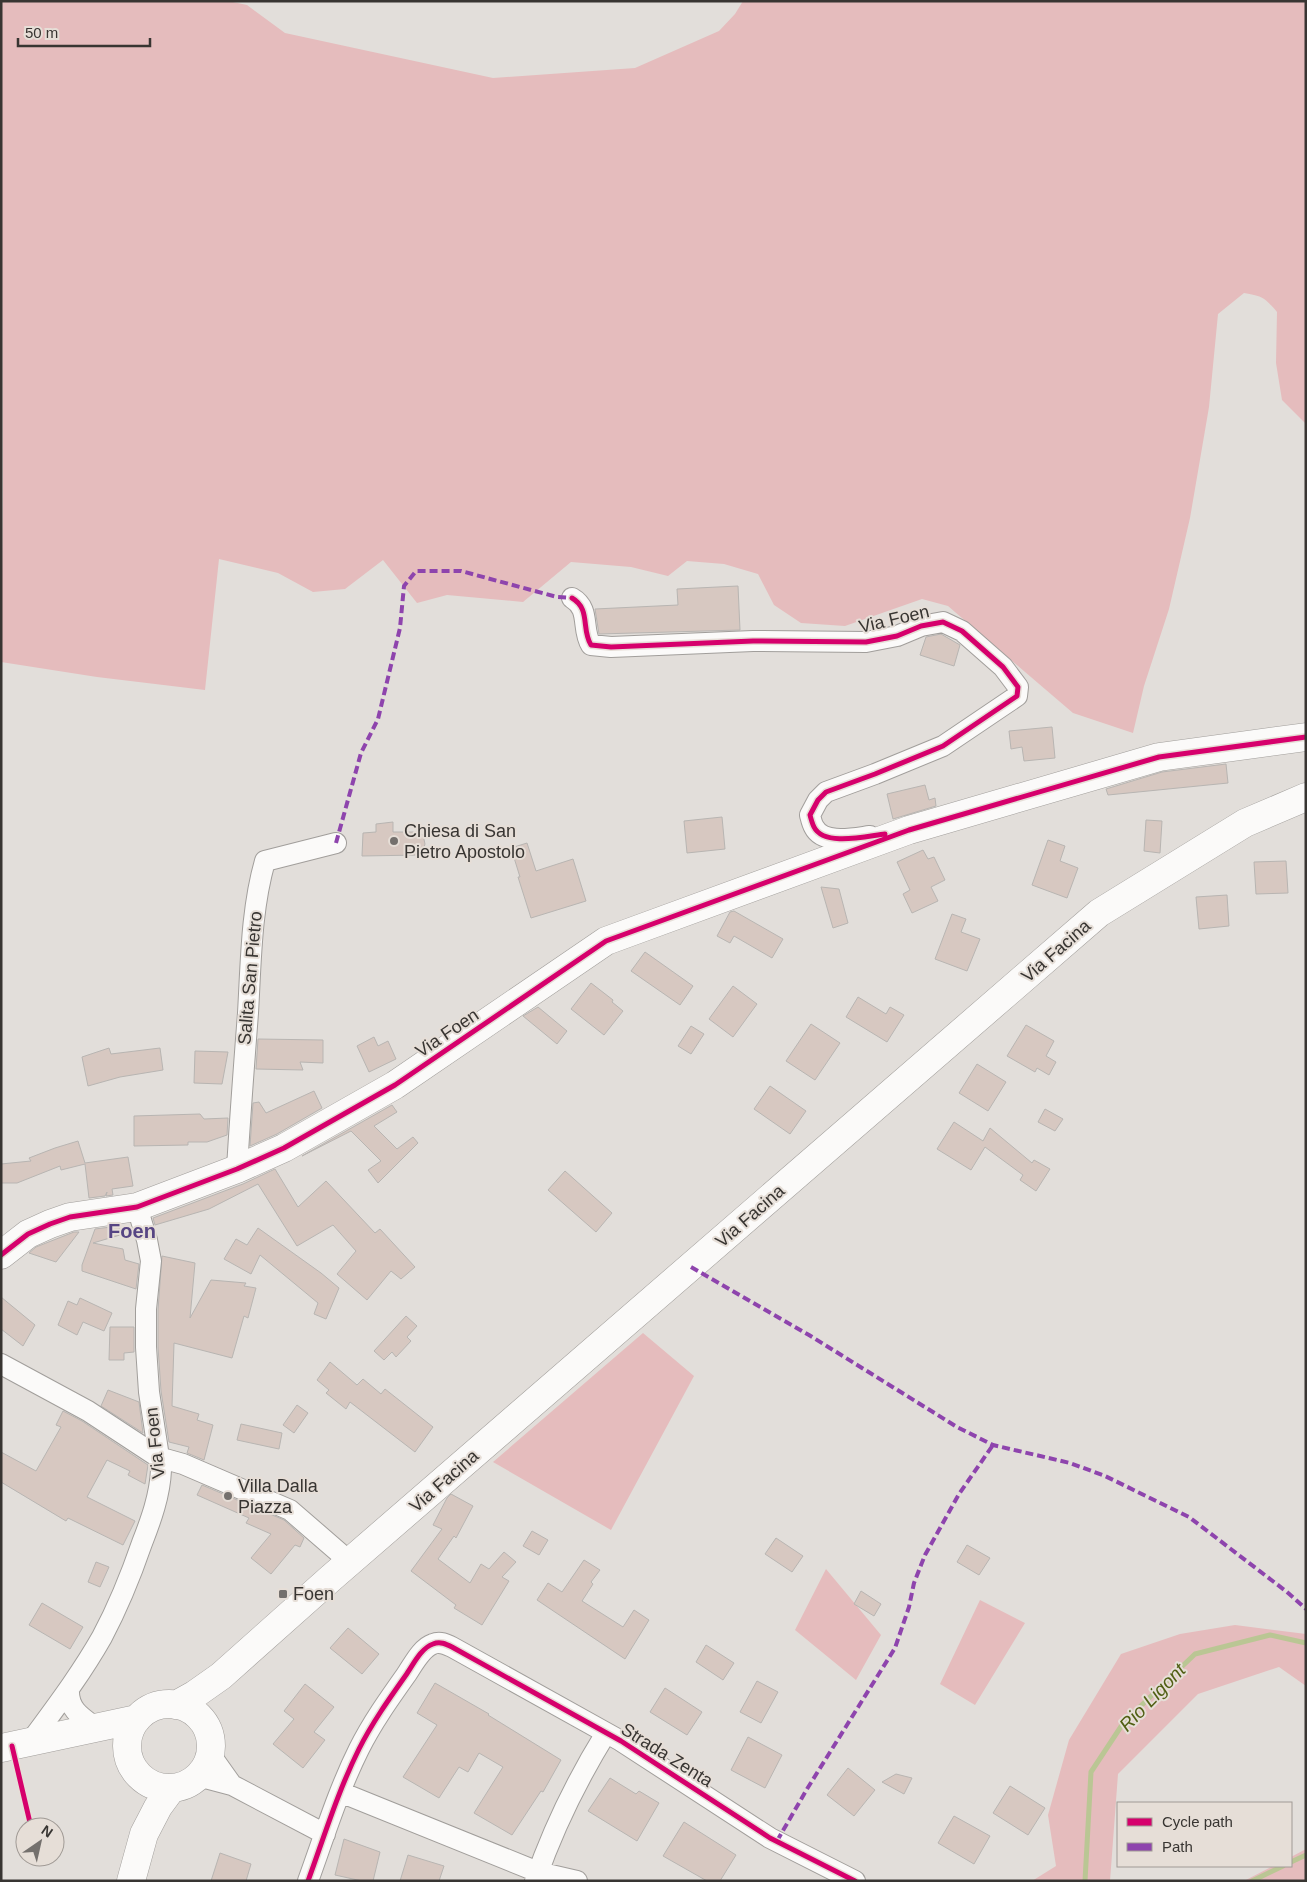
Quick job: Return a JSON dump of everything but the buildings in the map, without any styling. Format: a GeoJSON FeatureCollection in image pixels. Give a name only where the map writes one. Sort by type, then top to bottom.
{"type":"FeatureCollection","features":[{"type":"Feature","properties":{"kind":"main road","name":"Via Foen"},"geometry":{"type":"LineString","coordinates":[[1,1255],[28,1234],[50,1224],[70,1217],[137,1207],[237,1169],[284,1148],[395,1084],[606,941],[909,830],[1159,757],[1306,737]]}},
{"type":"Feature","properties":{"kind":"main road","name":"Via Facina"},"geometry":{"type":"LineString","coordinates":[[176,1705],[222,1676],[350,1562],[1099,913],[1244,823],[1306,797]]}},
{"type":"Feature","properties":{"kind":"main road","name":"Via Facina"},"geometry":{"type":"LineString","coordinates":[[201,1719],[222,1676]]}},
{"type":"Feature","properties":{"kind":"main road"},"geometry":{"type":"LineString","coordinates":[[162,1705],[176,1705],[185,1708],[201,1719],[209,1735],[204,1765],[190,1782],[172,1788],[151,1784],[141,1777],[130,1762],[127,1741],[136,1719],[148,1709],[162,1705]]}},
{"type":"Feature","properties":{"kind":"main road"},"geometry":{"type":"LineString","coordinates":[[1,1748],[136,1719]]}},
{"type":"Feature","properties":{"kind":"main road"},"geometry":{"type":"LineString","coordinates":[[42,1738],[86,1737],[128,1753]]}},
{"type":"Feature","properties":{"kind":"main road"},"geometry":{"type":"LineString","coordinates":[[141,1777],[144,1834]]}},
{"type":"Feature","properties":{"kind":"main road"},"geometry":{"type":"LineString","coordinates":[[132,1881],[144,1834],[158,1807],[172,1788]]}},
{"type":"Feature","properties":{"kind":"street","name":"Via Foen"},"geometry":{"type":"LineString","coordinates":[[572,598],[580,603],[584,612],[587,638],[591,645],[611,647],[753,641],[866,642],[897,636],[921,626],[943,622],[962,631],[1003,667],[1018,687],[1017,696],[943,746],[826,792],[818,800],[810,815],[814,828],[822,835],[840,840],[909,830]]}},
{"type":"Feature","properties":{"kind":"street","name":"Salita San Pietro"},"geometry":{"type":"LineString","coordinates":[[237,1169],[253,931],[260,881],[265,861],[336,843]]}},
{"type":"Feature","properties":{"kind":"street","name":"Via Foen"},"geometry":{"type":"LineString","coordinates":[[42,1738],[102,1636],[130,1579],[151,1518],[160,1482],[161,1470],[149,1392],[146,1348],[146,1309],[151,1260],[137,1207]]}},
{"type":"Feature","properties":{"kind":"street"},"geometry":{"type":"LineString","coordinates":[[1,1364],[88,1411],[158,1457],[183,1464],[290,1510],[350,1562]]}},
{"type":"Feature","properties":{"kind":"street","name":"Strada Zenta"},"geometry":{"type":"LineString","coordinates":[[340,1792],[360,1748],[382,1709],[425,1649],[436,1643],[445,1644],[621,1741],[770,1838],[855,1881]]}},
{"type":"Feature","properties":{"kind":"street"},"geometry":{"type":"LineString","coordinates":[[69,1690],[68,1699],[77,1714],[95,1727]]}},
{"type":"Feature","properties":{"kind":"street"},"geometry":{"type":"LineString","coordinates":[[536,1876],[570,1796],[606,1733]]}},
{"type":"Feature","properties":{"kind":"street"},"geometry":{"type":"LineString","coordinates":[[204,1765],[232,1785],[325,1834]]}},
{"type":"Feature","properties":{"kind":"street"},"geometry":{"type":"LineString","coordinates":[[308,1881],[340,1792],[536,1876],[577,1881]]}},
{"type":"Feature","properties":{"kind":"shaded area"},"geometry":{"type":"Polygon","coordinates":[[[1,1],[228,1],[247,5],[285,33],[493,78],[635,68],[719,31],[735,14],[743,1],[1306,1],[1306,424],[1282,400],[1276,363],[1277,312],[1263,298],[1244,293],[1218,314],[1209,407],[1190,518],[1169,609],[1144,686],[1133,733],[1073,713],[948,606],[922,599],[845,626],[801,623],[774,605],[758,574],[724,564],[687,561],[668,576],[631,567],[571,562],[523,602],[447,595],[417,603],[383,560],[345,589],[313,592],[278,573],[219,559],[205,690],[97,677],[1,662],[3,492],[1,1]]]}},
{"type":"Feature","properties":{"kind":"shaded area"},"geometry":{"type":"Polygon","coordinates":[[[643,1333],[694,1376],[611,1530],[493,1462],[643,1333]]]}},
{"type":"Feature","properties":{"kind":"shaded area"},"geometry":{"type":"Polygon","coordinates":[[[826,1569],[881,1635],[856,1680],[795,1630],[826,1569]]]}},
{"type":"Feature","properties":{"kind":"shaded area"},"geometry":{"type":"Polygon","coordinates":[[[980,1600],[1025,1623],[975,1705],[940,1684],[980,1600]]]}},
{"type":"Feature","properties":{"kind":"shaded area"},"geometry":{"type":"Polygon","coordinates":[[[1235,1625],[1306,1634],[1306,1686],[1279,1667],[1198,1694],[1118,1774],[1110,1881],[1032,1881],[1056,1866],[1048,1815],[1069,1740],[1121,1654],[1180,1634],[1235,1625]]]}},
{"type":"Feature","properties":{"kind":"shaded area"},"geometry":{"type":"Polygon","coordinates":[[[1306,1849],[1306,1881],[1244,1881],[1271,1867],[1292,1867],[1292,1856],[1306,1849]]]}},
{"type":"Feature","properties":{"kind":"waterway","name":"Rio Ligont"},"geometry":{"type":"LineString","coordinates":[[1085,1881],[1091,1772],[1124,1722],[1195,1654],[1270,1635],[1306,1643]]}},
{"type":"Feature","properties":{"kind":"waterway"},"geometry":{"type":"LineString","coordinates":[[1292,1862],[1306,1855]]}},
{"type":"Feature","properties":{"kind":"waterway"},"geometry":{"type":"LineString","coordinates":[[1252,1881],[1281,1867]]}},
{"type":"Feature","properties":{"kind":"marked path"},"geometry":{"type":"LineString","coordinates":[[336,843],[361,753],[378,719],[400,628],[404,586],[416,571],[461,571],[557,597],[572,598]]}},
{"type":"Feature","properties":{"kind":"marked path"},"geometry":{"type":"LineString","coordinates":[[691,1267],[809,1335],[957,1427],[993,1445],[1070,1463],[1105,1476],[1189,1517],[1287,1592],[1306,1609]]}},
{"type":"Feature","properties":{"kind":"marked path"},"geometry":{"type":"LineString","coordinates":[[777,1841],[807,1789],[895,1648],[909,1607],[914,1583],[925,1555],[959,1494],[993,1445]]}},
{"type":"Feature","properties":{"kind":"cycle path"},"geometry":{"type":"LineString","coordinates":[[572,598],[582,608],[586,632],[591,645],[611,647],[753,641],[866,642],[897,636],[921,626],[943,622],[962,631],[1003,667],[1018,687],[1017,696],[943,746],[826,792],[818,800],[810,815],[814,827],[819,833],[827,837],[846,839],[885,834]]}},
{"type":"Feature","properties":{"kind":"cycle path"},"geometry":{"type":"LineString","coordinates":[[1,1255],[28,1234],[50,1224],[70,1217],[137,1207],[237,1169],[284,1148],[395,1085],[606,941],[909,830],[1159,757],[1306,737]]}},
{"type":"Feature","properties":{"kind":"cycle path"},"geometry":{"type":"LineString","coordinates":[[308,1881],[351,1765],[364,1739],[418,1657],[429,1646],[438,1643],[452,1647],[621,1741],[770,1838],[855,1881]]}},
{"type":"Feature","properties":{"kind":"cycle path"},"geometry":{"type":"LineString","coordinates":[[12,1746],[29,1817]]}},
{"type":"Feature","properties":{"kind":"place","name":"Chiesa di San Pietro Apostolo"},"geometry":{"type":"Point","coordinates":[394,841]}},
{"type":"Feature","properties":{"kind":"place","name":"Villa Dalla Piazza"},"geometry":{"type":"Point","coordinates":[228,1496]}},
{"type":"Feature","properties":{"kind":"place","name":"Foen"},"geometry":{"type":"Point","coordinates":[283,1594]}},
{"type":"Feature","properties":{"kind":"district","name":"Foen"},"geometry":{"type":"Point","coordinates":[132,1231]}}]}
